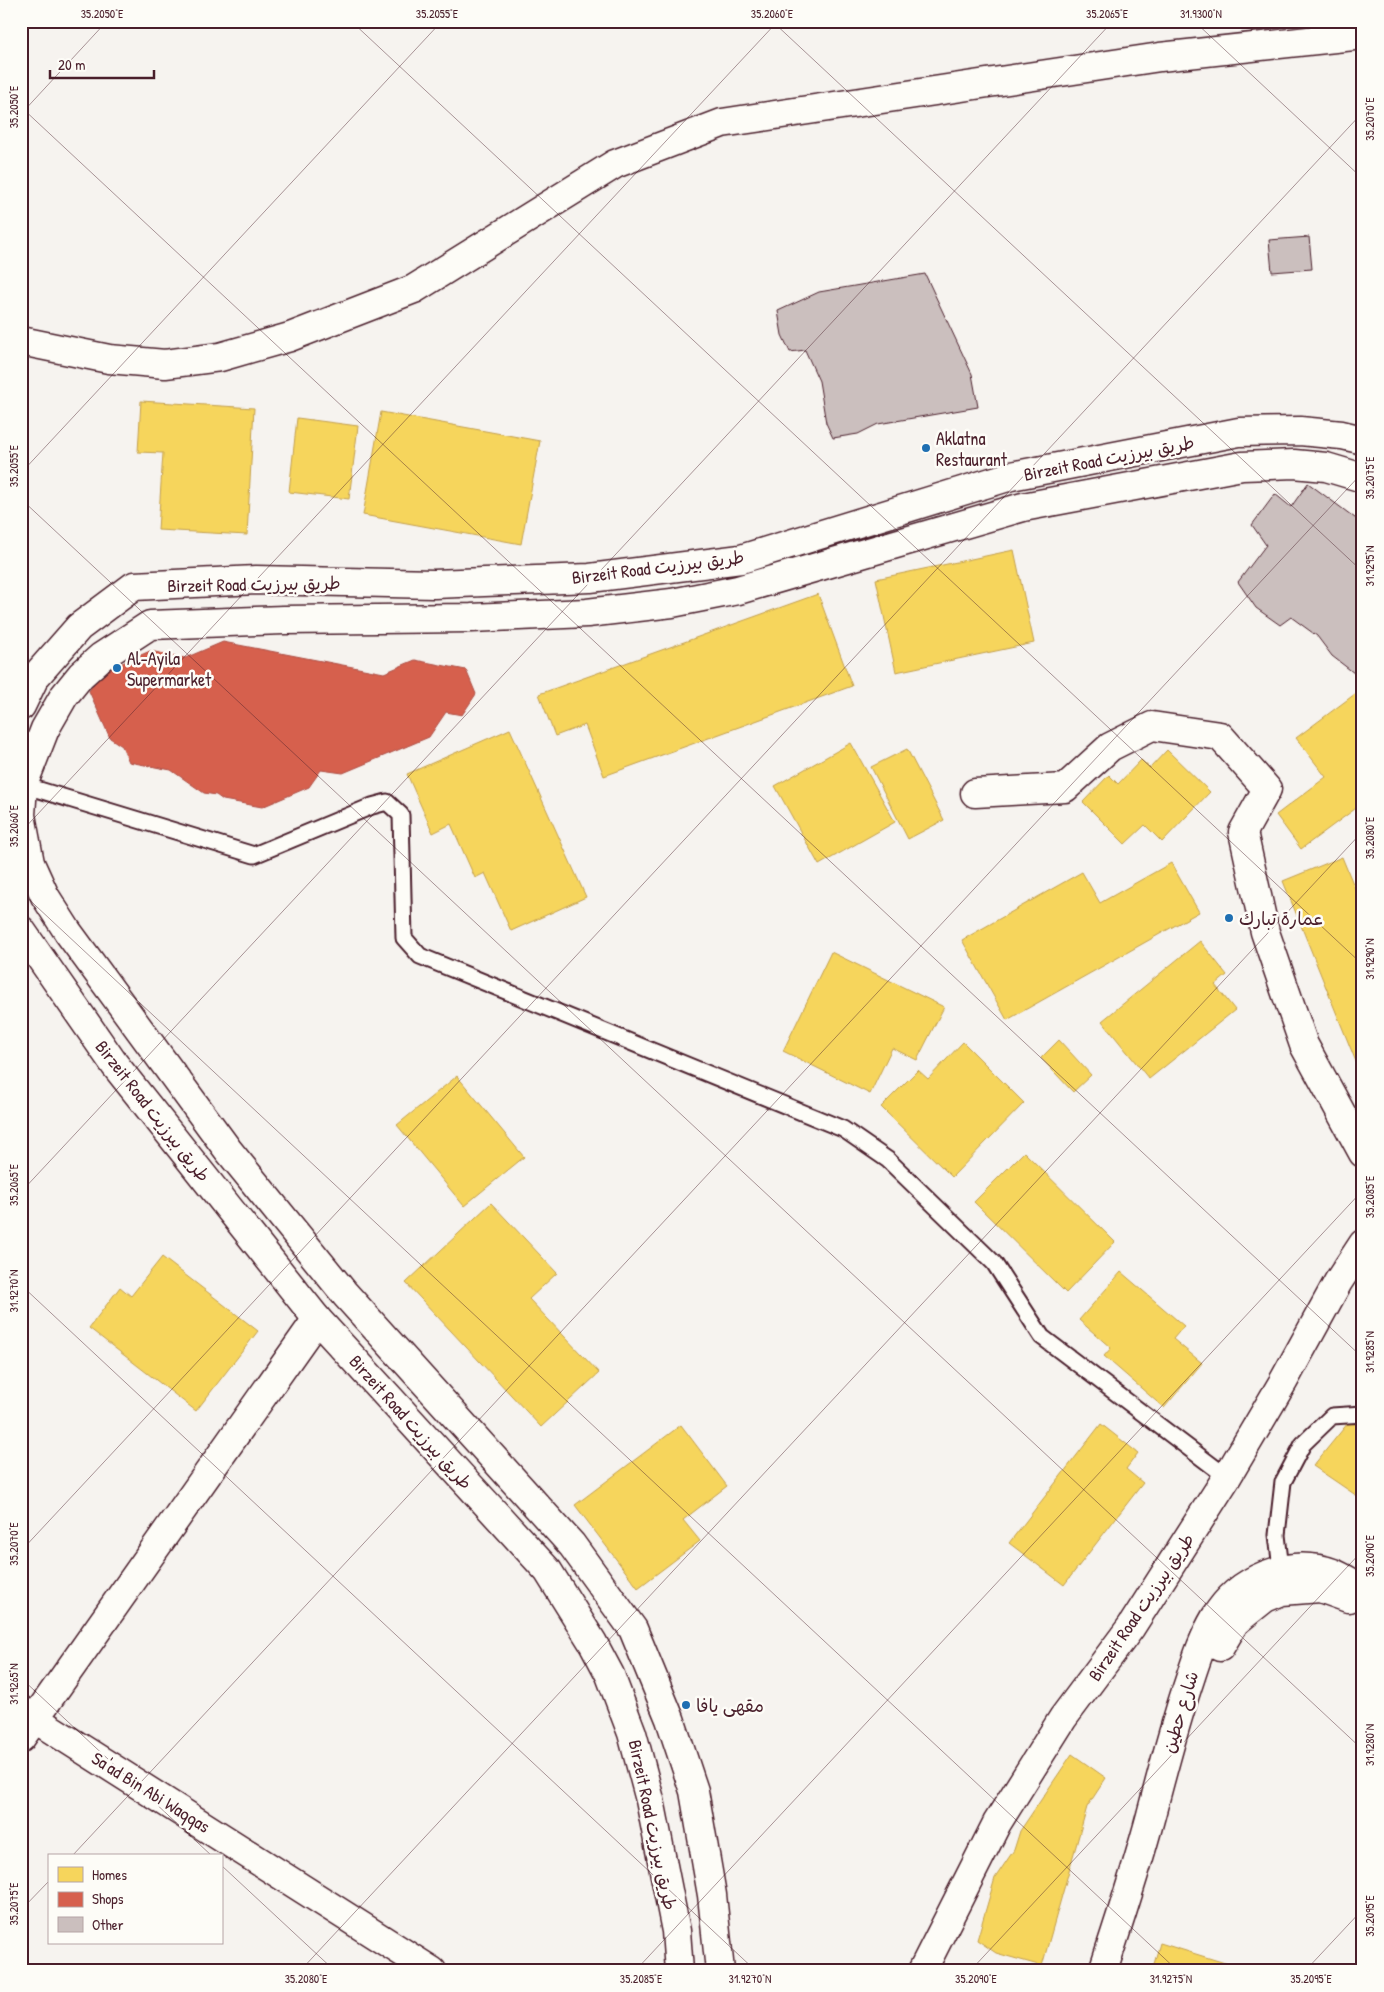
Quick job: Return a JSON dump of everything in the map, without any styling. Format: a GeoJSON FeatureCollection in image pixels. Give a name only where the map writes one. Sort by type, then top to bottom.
{"type":"FeatureCollection","features":[{"type":"Feature","properties":{"kind":"main road"},"geometry":{"type":"LineString","coordinates":[[21,341],[109,359],[165,364],[220,357],[290,337],[414,289],[615,164],[722,123],[1160,57],[1363,35]]}},
{"type":"Feature","properties":{"kind":"main road","name":"Birzeit Road طريق بيرزيت"},"geometry":{"type":"LineString","coordinates":[[21,706],[35,677],[79,626],[134,586],[256,580],[434,584],[590,578],[741,559],[1011,476],[1239,432],[1300,431],[1342,435],[1363,440]]}},
{"type":"Feature","properties":{"kind":"main road"},"geometry":{"type":"LineString","coordinates":[[720,1971],[712,1895],[694,1791],[670,1719],[633,1629],[572,1545],[345,1294],[228,1150],[68,932],[45,896],[30,863],[23,839],[23,785],[45,729],[64,696],[81,675],[100,657],[150,626],[284,620],[480,618],[587,613],[672,603],[738,590],[1023,507],[1242,466],[1294,464],[1318,466],[1363,478]]}},
{"type":"Feature","properties":{"kind":"main road"},"geometry":{"type":"LineString","coordinates":[[1011,476],[1023,507]]}},
{"type":"Feature","properties":{"kind":"main road"},"geometry":{"type":"LineString","coordinates":[[975,793],[1065,788],[1110,747],[1152,726],[1220,736],[1267,789],[1243,832],[1265,932],[1304,1045],[1363,1153]]}},
{"type":"Feature","properties":{"kind":"main road","name":"Birzeit Road طريق بيرزيت"},"geometry":{"type":"LineString","coordinates":[[21,930],[115,1065],[317,1319],[548,1571],[610,1674],[632,1734],[650,1800],[676,1931],[679,1971]]}},
{"type":"Feature","properties":{"kind":"main road","name":"Birzeit Road طريق بيرزيت"},"geometry":{"type":"LineString","coordinates":[[922,1971],[997,1823],[1063,1718],[1132,1627],[1227,1476],[1283,1382],[1338,1282],[1362,1245]]}},
{"type":"Feature","properties":{"kind":"main road"},"geometry":{"type":"LineString","coordinates":[[26,1722],[317,1319]]}},
{"type":"Feature","properties":{"kind":"main road","name":"شارع حطين"},"geometry":{"type":"LineString","coordinates":[[1118,1971],[1221,1645],[1235,1622],[1282,1580],[1305,1568],[1332,1572],[1363,1589]]}},
{"type":"Feature","properties":{"kind":"main road","name":"شارع حطين"},"geometry":{"type":"LineString","coordinates":[[1104,1971],[1144,1841],[1174,1727],[1197,1657],[1216,1617],[1239,1591],[1257,1578],[1282,1580],[1320,1588],[1353,1600],[1363,1606]]}},
{"type":"Feature","properties":{"kind":"main road","name":"Sa'ad Bin Abi Waqqas"},"geometry":{"type":"LineString","coordinates":[[26,1722],[432,1971]]}},
{"type":"Feature","properties":{"kind":"lane"},"geometry":{"type":"LineString","coordinates":[[23,785],[254,855],[372,806],[388,802],[401,815],[404,938],[420,956],[843,1129],[888,1160],[994,1263],[1042,1337],[1227,1476]]}},
{"type":"Feature","properties":{"kind":"lane"},"geometry":{"type":"LineString","coordinates":[[1282,1580],[1277,1535],[1284,1482],[1304,1444],[1332,1416],[1363,1414]]}},
{"type":"Feature","properties":{"kind":"building: Homes"},"geometry":{"type":"Polygon","coordinates":[[[141,401],[254,408],[247,535],[158,530],[163,453],[138,452],[141,401]]]}},
{"type":"Feature","properties":{"kind":"building: Homes"},"geometry":{"type":"Polygon","coordinates":[[[381,412],[540,441],[521,544],[363,515],[381,412]]]}},
{"type":"Feature","properties":{"kind":"building: Homes"},"geometry":{"type":"Polygon","coordinates":[[[297,418],[358,426],[349,499],[289,492],[297,418]]]}},
{"type":"Feature","properties":{"kind":"building: Homes"},"geometry":{"type":"Polygon","coordinates":[[[1014,550],[1034,643],[896,672],[876,579],[1014,550]]]}},
{"type":"Feature","properties":{"kind":"building: Homes"},"geometry":{"type":"Polygon","coordinates":[[[818,594],[852,686],[604,776],[585,725],[555,736],[539,694],[818,594]]]}},
{"type":"Feature","properties":{"kind":"building: Homes"},"geometry":{"type":"Polygon","coordinates":[[[1363,688],[1363,803],[1301,849],[1276,815],[1326,777],[1296,738],[1363,688]]]}},
{"type":"Feature","properties":{"kind":"building: Homes"},"geometry":{"type":"Polygon","coordinates":[[[510,729],[586,897],[511,931],[485,873],[475,878],[451,824],[433,833],[407,774],[510,729]]]}},
{"type":"Feature","properties":{"kind":"building: Homes"},"geometry":{"type":"Polygon","coordinates":[[[851,743],[895,822],[819,865],[775,786],[851,743]]]}},
{"type":"Feature","properties":{"kind":"building: Homes"},"geometry":{"type":"Polygon","coordinates":[[[907,749],[944,820],[908,839],[871,767],[907,749]]]}},
{"type":"Feature","properties":{"kind":"building: Homes"},"geometry":{"type":"Polygon","coordinates":[[[1167,750],[1210,792],[1162,842],[1145,825],[1125,844],[1083,802],[1109,775],[1118,784],[1141,760],[1150,768],[1167,750]]]}},
{"type":"Feature","properties":{"kind":"building: Homes"},"geometry":{"type":"Polygon","coordinates":[[[1342,857],[1363,908],[1363,1079],[1283,881],[1342,857]]]}},
{"type":"Feature","properties":{"kind":"building: Homes"},"geometry":{"type":"Polygon","coordinates":[[[1171,863],[1199,912],[1007,1020],[962,940],[1082,872],[1100,903],[1171,863]]]}},
{"type":"Feature","properties":{"kind":"building: Homes"},"geometry":{"type":"Polygon","coordinates":[[[1200,941],[1227,975],[1215,985],[1235,1010],[1149,1079],[1102,1021],[1200,941]]]}},
{"type":"Feature","properties":{"kind":"building: Homes"},"geometry":{"type":"Polygon","coordinates":[[[831,952],[944,1007],[917,1060],[892,1048],[870,1094],[783,1051],[831,952]]]}},
{"type":"Feature","properties":{"kind":"building: Homes"},"geometry":{"type":"Polygon","coordinates":[[[1059,1040],[1091,1075],[1073,1092],[1041,1058],[1059,1040]]]}},
{"type":"Feature","properties":{"kind":"building: Homes"},"geometry":{"type":"Polygon","coordinates":[[[963,1042],[1024,1103],[952,1177],[881,1107],[918,1070],[928,1079],[963,1042]]]}},
{"type":"Feature","properties":{"kind":"building: Homes"},"geometry":{"type":"Polygon","coordinates":[[[457,1076],[524,1157],[464,1206],[397,1125],[457,1076]]]}},
{"type":"Feature","properties":{"kind":"building: Homes"},"geometry":{"type":"Polygon","coordinates":[[[1024,1152],[1115,1242],[1066,1293],[974,1202],[1024,1152]]]}},
{"type":"Feature","properties":{"kind":"building: Homes"},"geometry":{"type":"Polygon","coordinates":[[[491,1203],[557,1273],[529,1299],[599,1373],[541,1427],[406,1283],[491,1203]]]}},
{"type":"Feature","properties":{"kind":"building: Homes"},"geometry":{"type":"Polygon","coordinates":[[[162,1257],[258,1331],[196,1411],[89,1328],[120,1287],[131,1296],[162,1257]]]}},
{"type":"Feature","properties":{"kind":"building: Homes"},"geometry":{"type":"Polygon","coordinates":[[[1121,1272],[1184,1326],[1173,1339],[1202,1363],[1164,1408],[1104,1356],[1111,1348],[1079,1320],[1121,1272]]]}},
{"type":"Feature","properties":{"kind":"building: Homes"},"geometry":{"type":"Polygon","coordinates":[[[1348,1423],[1363,1425],[1363,1500],[1313,1466],[1348,1423]]]}},
{"type":"Feature","properties":{"kind":"building: Homes"},"geometry":{"type":"Polygon","coordinates":[[[1101,1424],[1138,1453],[1126,1469],[1143,1483],[1064,1585],[1009,1543],[1101,1424]]]}},
{"type":"Feature","properties":{"kind":"building: Homes"},"geometry":{"type":"Polygon","coordinates":[[[681,1425],[727,1486],[683,1520],[700,1541],[638,1588],[575,1505],[681,1425]]]}},
{"type":"Feature","properties":{"kind":"building: Homes"},"geometry":{"type":"Polygon","coordinates":[[[1072,1754],[1106,1778],[1087,1807],[1042,1966],[996,1953],[977,1940],[995,1878],[1014,1850],[1020,1831],[1072,1754]]]}},
{"type":"Feature","properties":{"kind":"building: Homes"},"geometry":{"type":"Polygon","coordinates":[[[1160,1943],[1251,1971],[1152,1971],[1160,1943]]]}},
{"type":"Feature","properties":{"kind":"building: Shops"},"geometry":{"type":"Polygon","coordinates":[[[223,642],[384,673],[415,660],[466,670],[476,694],[462,715],[446,712],[429,737],[343,773],[321,770],[309,787],[262,807],[223,800],[216,795],[204,793],[171,770],[129,762],[122,746],[110,738],[89,691],[102,672],[150,651],[185,658],[223,642]]]}},
{"type":"Feature","properties":{"kind":"building: Other"},"geometry":{"type":"Polygon","coordinates":[[[1309,237],[1312,269],[1272,272],[1269,240],[1309,237]]]}},
{"type":"Feature","properties":{"kind":"building: Other"},"geometry":{"type":"Polygon","coordinates":[[[925,274],[972,374],[978,407],[878,424],[858,434],[833,438],[826,423],[819,381],[805,350],[790,352],[782,335],[778,311],[819,292],[925,274]]]}},
{"type":"Feature","properties":{"kind":"building: Other"},"geometry":{"type":"Polygon","coordinates":[[[1308,483],[1363,524],[1363,661],[1354,673],[1332,656],[1317,636],[1291,617],[1280,625],[1256,608],[1238,582],[1266,545],[1252,525],[1275,494],[1291,507],[1308,483]]]}},
{"type":"Feature","properties":{"kind":"place","name":"Aklatna Restaurant"},"geometry":{"type":"Point","coordinates":[926,448]}},
{"type":"Feature","properties":{"kind":"place","name":"Al-Ayila Supermarket"},"geometry":{"type":"Point","coordinates":[117,668]}},
{"type":"Feature","properties":{"kind":"place","name":"عمارة تبارك"},"geometry":{"type":"Point","coordinates":[1229,918]}},
{"type":"Feature","properties":{"kind":"place","name":"مقهى يافا"},"geometry":{"type":"Point","coordinates":[686,1705]}}]}
